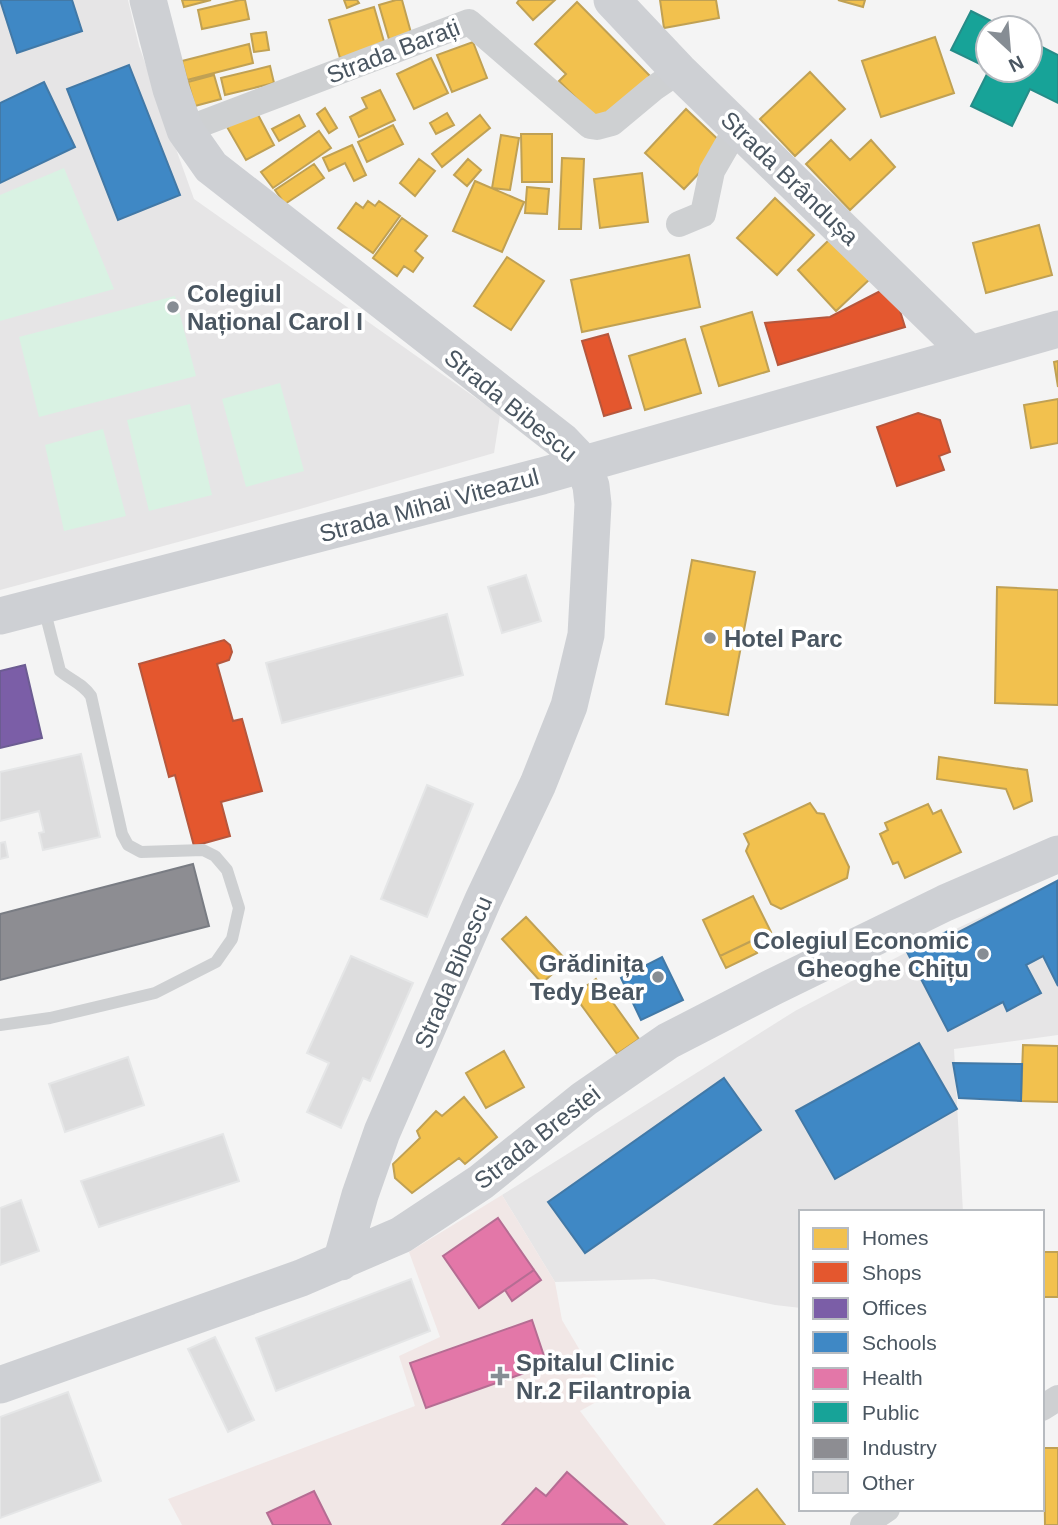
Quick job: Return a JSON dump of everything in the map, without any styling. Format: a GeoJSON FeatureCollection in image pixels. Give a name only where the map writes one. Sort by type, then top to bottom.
{"type":"FeatureCollection","features":[{"type":"Feature","properties":{"kind":"street","name":"Strada Bibescu"},"geometry":{"type":"LineString","coordinates":[[148,0],[171,89],[185,130],[211,167],[562,441],[583,463],[591,485],[592,561],[586,635],[569,706],[538,784],[382,1132],[341,1262]]}},
{"type":"Feature","properties":{"kind":"street","name":"Strada Brândușa"},"geometry":{"type":"LineString","coordinates":[[612,0],[679,71],[970,354]]}},
{"type":"Feature","properties":{"kind":"street","name":"Strada Barați"},"geometry":{"type":"LineString","coordinates":[[185,130],[469,22],[590,126],[612,123],[679,71]]}},
{"type":"Feature","properties":{"kind":"street"},"geometry":{"type":"LineString","coordinates":[[679,224],[703,214],[712,171],[738,127]]}},
{"type":"Feature","properties":{"kind":"street","name":"Strada Mihai Viteazul"},"geometry":{"type":"LineString","coordinates":[[0,616],[542,476],[1058,328]]}},
{"type":"Feature","properties":{"kind":"street","name":"Strada Brestei"},"geometry":{"type":"LineString","coordinates":[[0,1385],[301,1278],[401,1235],[481,1182],[584,1099],[668,1041],[945,903],[1058,854]]}},
{"type":"Feature","properties":{"kind":"street"},"geometry":{"type":"LineString","coordinates":[[863,1525],[884,1511]]}},
{"type":"Feature","properties":{"kind":"lane"},"geometry":{"type":"LineString","coordinates":[[0,1025],[50,1018],[155,993],[216,962],[232,939],[239,908],[227,870],[215,856],[203,850],[141,852],[128,845],[122,834],[92,696],[76,680],[60,671],[43,605]]}},
{"type":"Feature","properties":{"kind":"shaded area","name":"Colegiul Național Carol I"},"geometry":{"type":"Polygon","coordinates":[[[0,0],[128,0],[139,46],[194,199],[500,415],[494,453],[300,509],[0,590],[0,0]]]}},
{"type":"Feature","properties":{"kind":"shaded area"},"geometry":{"type":"Polygon","coordinates":[[[1058,881],[1058,1035],[954,1049],[963,1210],[799,1210],[799,1308],[654,1279],[555,1282],[502,1195],[795,1011],[907,952],[1058,881]]]}},
{"type":"Feature","properties":{"kind":"shaded area","name":"Spitalul Clinic Nr.2 Filantropia"},"geometry":{"type":"Polygon","coordinates":[[[502,1195],[555,1282],[562,1320],[607,1396],[580,1411],[666,1525],[182,1525],[168,1499],[415,1406],[399,1356],[440,1337],[409,1252],[502,1195]]]}},
{"type":"Feature","properties":{"kind":"green space"},"geometry":{"type":"Polygon","coordinates":[[[64,168],[114,289],[0,321],[0,195],[64,168]]]}},
{"type":"Feature","properties":{"kind":"green space"},"geometry":{"type":"Polygon","coordinates":[[[175,296],[196,376],[39,417],[19,337],[175,296]]]}},
{"type":"Feature","properties":{"kind":"green space"},"geometry":{"type":"Polygon","coordinates":[[[280,383],[304,471],[246,487],[222,399],[280,383]]]}},
{"type":"Feature","properties":{"kind":"green space"},"geometry":{"type":"Polygon","coordinates":[[[190,404],[212,495],[149,511],[127,420],[190,404]]]}},
{"type":"Feature","properties":{"kind":"green space"},"geometry":{"type":"Polygon","coordinates":[[[103,429],[126,516],[64,531],[45,445],[103,429]]]}},
{"type":"Feature","properties":{"kind":"building: Homes"},"geometry":{"type":"Polygon","coordinates":[[[182,0],[211,0],[184,7],[182,0]]]}},
{"type":"Feature","properties":{"kind":"building: Homes"},"geometry":{"type":"Polygon","coordinates":[[[245,0],[249,19],[202,29],[198,10],[245,0]]]}},
{"type":"Feature","properties":{"kind":"building: Homes"},"geometry":{"type":"Polygon","coordinates":[[[344,0],[357,0],[359,3],[347,8],[344,0]]]}},
{"type":"Feature","properties":{"kind":"building: Homes"},"geometry":{"type":"Polygon","coordinates":[[[402,0],[413,40],[391,46],[379,5],[402,0]]]}},
{"type":"Feature","properties":{"kind":"building: Homes"},"geometry":{"type":"Polygon","coordinates":[[[519,0],[555,0],[533,20],[517,3],[519,0]]]}},
{"type":"Feature","properties":{"kind":"building: Homes"},"geometry":{"type":"Polygon","coordinates":[[[660,0],[716,0],[719,18],[664,28],[660,0]]]}},
{"type":"Feature","properties":{"kind":"building: Homes"},"geometry":{"type":"Polygon","coordinates":[[[838,0],[865,0],[863,7],[838,0]]]}},
{"type":"Feature","properties":{"kind":"building: Homes"},"geometry":{"type":"Polygon","coordinates":[[[577,2],[651,77],[603,125],[559,81],[566,74],[535,44],[577,2]]]}},
{"type":"Feature","properties":{"kind":"building: Homes"},"geometry":{"type":"Polygon","coordinates":[[[374,7],[385,45],[340,58],[329,20],[374,7]]]}},
{"type":"Feature","properties":{"kind":"building: Homes"},"geometry":{"type":"Polygon","coordinates":[[[266,32],[269,50],[254,52],[251,34],[266,32]]]}},
{"type":"Feature","properties":{"kind":"building: Homes"},"geometry":{"type":"Polygon","coordinates":[[[935,37],[954,93],[881,117],[862,61],[935,37]]]}},
{"type":"Feature","properties":{"kind":"building: Homes"},"geometry":{"type":"Polygon","coordinates":[[[473,42],[487,78],[452,92],[437,55],[473,42]]]}},
{"type":"Feature","properties":{"kind":"building: Homes"},"geometry":{"type":"Polygon","coordinates":[[[249,44],[253,63],[187,80],[182,61],[249,44]]]}},
{"type":"Feature","properties":{"kind":"building: Homes"},"geometry":{"type":"Polygon","coordinates":[[[431,58],[448,93],[414,109],[397,74],[431,58]]]}},
{"type":"Feature","properties":{"kind":"building: Homes"},"geometry":{"type":"Polygon","coordinates":[[[270,66],[274,83],[225,95],[221,78],[270,66]]]}},
{"type":"Feature","properties":{"kind":"building: Homes"},"geometry":{"type":"Polygon","coordinates":[[[810,72],[845,109],[795,156],[760,119],[810,72]]]}},
{"type":"Feature","properties":{"kind":"building: Homes"},"geometry":{"type":"Polygon","coordinates":[[[214,75],[221,99],[195,106],[188,82],[214,75]]]}},
{"type":"Feature","properties":{"kind":"building: Homes"},"geometry":{"type":"Polygon","coordinates":[[[380,90],[395,120],[359,137],[350,117],[367,108],[362,98],[380,90]]]}},
{"type":"Feature","properties":{"kind":"building: Homes"},"geometry":{"type":"Polygon","coordinates":[[[325,108],[337,128],[329,133],[317,114],[325,108]]]}},
{"type":"Feature","properties":{"kind":"building: Homes"},"geometry":{"type":"Polygon","coordinates":[[[686,109],[725,146],[684,189],[645,153],[686,109]]]}},
{"type":"Feature","properties":{"kind":"building: Homes"},"geometry":{"type":"Polygon","coordinates":[[[256,111],[274,145],[246,160],[227,127],[256,111]]]}},
{"type":"Feature","properties":{"kind":"building: Homes"},"geometry":{"type":"Polygon","coordinates":[[[447,113],[454,125],[436,134],[430,123],[447,113]]]}},
{"type":"Feature","properties":{"kind":"building: Homes"},"geometry":{"type":"Polygon","coordinates":[[[299,115],[305,126],[279,141],[272,129],[299,115]]]}},
{"type":"Feature","properties":{"kind":"building: Homes"},"geometry":{"type":"Polygon","coordinates":[[[480,115],[490,128],[442,167],[432,154],[480,115]]]}},
{"type":"Feature","properties":{"kind":"building: Homes"},"geometry":{"type":"Polygon","coordinates":[[[393,125],[403,144],[367,162],[358,142],[393,125]]]}},
{"type":"Feature","properties":{"kind":"building: Homes"},"geometry":{"type":"Polygon","coordinates":[[[319,131],[331,148],[273,188],[261,172],[319,131]]]}},
{"type":"Feature","properties":{"kind":"building: Homes"},"geometry":{"type":"Polygon","coordinates":[[[521,134],[552,134],[552,182],[522,182],[521,134]]]}},
{"type":"Feature","properties":{"kind":"building: Homes"},"geometry":{"type":"Polygon","coordinates":[[[501,135],[519,138],[510,190],[492,188],[501,135]]]}},
{"type":"Feature","properties":{"kind":"building: Homes"},"geometry":{"type":"Polygon","coordinates":[[[831,140],[850,160],[871,140],[895,167],[850,210],[806,164],[831,140]]]}},
{"type":"Feature","properties":{"kind":"building: Homes"},"geometry":{"type":"Polygon","coordinates":[[[352,145],[366,175],[354,181],[345,163],[329,171],[323,158],[352,145]]]}},
{"type":"Feature","properties":{"kind":"building: Homes"},"geometry":{"type":"Polygon","coordinates":[[[562,158],[584,159],[581,229],[559,229],[562,158]]]}},
{"type":"Feature","properties":{"kind":"building: Homes"},"geometry":{"type":"Polygon","coordinates":[[[419,159],[435,171],[415,196],[400,183],[419,159]]]}},
{"type":"Feature","properties":{"kind":"building: Homes"},"geometry":{"type":"Polygon","coordinates":[[[468,159],[481,170],[467,186],[454,175],[468,159]]]}},
{"type":"Feature","properties":{"kind":"building: Homes"},"geometry":{"type":"Polygon","coordinates":[[[314,164],[324,178],[285,204],[275,190],[314,164]]]}},
{"type":"Feature","properties":{"kind":"building: Homes"},"geometry":{"type":"Polygon","coordinates":[[[642,173],[648,222],[600,228],[594,179],[642,173]]]}},
{"type":"Feature","properties":{"kind":"building: Homes"},"geometry":{"type":"Polygon","coordinates":[[[475,181],[524,202],[502,252],[453,231],[475,181]]]}},
{"type":"Feature","properties":{"kind":"building: Homes"},"geometry":{"type":"Polygon","coordinates":[[[527,187],[549,189],[547,214],[525,213],[527,187]]]}},
{"type":"Feature","properties":{"kind":"building: Homes"},"geometry":{"type":"Polygon","coordinates":[[[775,198],[814,235],[777,275],[737,238],[775,198]]]}},
{"type":"Feature","properties":{"kind":"building: Homes"},"geometry":{"type":"Polygon","coordinates":[[[368,201],[375,206],[379,201],[400,216],[373,253],[338,228],[356,203],[363,208],[368,201]]]}},
{"type":"Feature","properties":{"kind":"building: Homes"},"geometry":{"type":"Polygon","coordinates":[[[402,218],[427,236],[415,251],[423,258],[413,272],[404,266],[397,276],[373,258],[402,218]]]}},
{"type":"Feature","properties":{"kind":"building: Homes"},"geometry":{"type":"Polygon","coordinates":[[[1039,225],[1052,275],[986,293],[973,243],[1039,225]]]}},
{"type":"Feature","properties":{"kind":"building: Homes"},"geometry":{"type":"Polygon","coordinates":[[[832,237],[871,278],[836,311],[798,270],[832,237]]]}},
{"type":"Feature","properties":{"kind":"building: Homes"},"geometry":{"type":"Polygon","coordinates":[[[689,255],[700,307],[582,332],[571,280],[689,255]]]}},
{"type":"Feature","properties":{"kind":"building: Homes"},"geometry":{"type":"Polygon","coordinates":[[[507,257],[544,281],[511,330],[474,306],[507,257]]]}},
{"type":"Feature","properties":{"kind":"building: Homes"},"geometry":{"type":"Polygon","coordinates":[[[752,312],[769,371],[719,386],[701,327],[752,312]]]}},
{"type":"Feature","properties":{"kind":"building: Homes"},"geometry":{"type":"Polygon","coordinates":[[[685,339],[701,393],[645,410],[629,356],[685,339]]]}},
{"type":"Feature","properties":{"kind":"building: Homes"},"geometry":{"type":"Polygon","coordinates":[[[1058,361],[1058,387],[1054,362],[1058,361]]]}},
{"type":"Feature","properties":{"kind":"building: Homes"},"geometry":{"type":"Polygon","coordinates":[[[1058,399],[1058,443],[1031,448],[1024,405],[1058,399]]]}},
{"type":"Feature","properties":{"kind":"building: Homes","name":"Hotel Parc"},"geometry":{"type":"Polygon","coordinates":[[[692,560],[755,572],[728,715],[666,704],[692,560]]]}},
{"type":"Feature","properties":{"kind":"building: Homes"},"geometry":{"type":"Polygon","coordinates":[[[997,587],[1058,590],[1058,705],[995,703],[997,587]]]}},
{"type":"Feature","properties":{"kind":"building: Homes"},"geometry":{"type":"Polygon","coordinates":[[[939,757],[1027,770],[1032,801],[1014,809],[1006,789],[937,779],[939,757]]]}},
{"type":"Feature","properties":{"kind":"building: Homes"},"geometry":{"type":"Polygon","coordinates":[[[810,803],[817,813],[824,814],[849,867],[847,878],[781,909],[771,904],[746,851],[749,844],[744,834],[810,803]]]}},
{"type":"Feature","properties":{"kind":"building: Homes"},"geometry":{"type":"Polygon","coordinates":[[[928,804],[933,814],[941,810],[961,852],[905,878],[898,862],[893,864],[880,834],[888,830],[885,823],[928,804]]]}},
{"type":"Feature","properties":{"kind":"building: Homes"},"geometry":{"type":"Polygon","coordinates":[[[753,896],[771,932],[720,956],[703,920],[753,896]]]}},
{"type":"Feature","properties":{"kind":"building: Homes"},"geometry":{"type":"Polygon","coordinates":[[[526,917],[567,961],[542,983],[502,939],[526,917]]]}},
{"type":"Feature","properties":{"kind":"building: Homes"},"geometry":{"type":"Polygon","coordinates":[[[751,941],[757,953],[726,968],[720,956],[751,941]]]}},
{"type":"Feature","properties":{"kind":"building: Homes"},"geometry":{"type":"Polygon","coordinates":[[[596,979],[639,1039],[617,1054],[574,995],[596,979]]]}},
{"type":"Feature","properties":{"kind":"building: Homes"},"geometry":{"type":"Polygon","coordinates":[[[1023,1045],[1058,1046],[1058,1102],[1021,1101],[1023,1045]]]}},
{"type":"Feature","properties":{"kind":"building: Homes"},"geometry":{"type":"Polygon","coordinates":[[[504,1051],[524,1087],[486,1108],[466,1073],[504,1051]]]}},
{"type":"Feature","properties":{"kind":"building: Homes"},"geometry":{"type":"Polygon","coordinates":[[[464,1097],[497,1137],[465,1164],[459,1158],[412,1193],[395,1178],[393,1164],[420,1138],[417,1131],[436,1111],[442,1116],[464,1097]]]}},
{"type":"Feature","properties":{"kind":"building: Homes"},"geometry":{"type":"Polygon","coordinates":[[[1044,1252],[1058,1252],[1058,1297],[1044,1297],[1044,1252]]]}},
{"type":"Feature","properties":{"kind":"building: Homes"},"geometry":{"type":"Polygon","coordinates":[[[1044,1448],[1058,1448],[1058,1525],[1045,1525],[1044,1448]]]}},
{"type":"Feature","properties":{"kind":"building: Homes"},"geometry":{"type":"Polygon","coordinates":[[[757,1489],[785,1525],[714,1525],[757,1489]]]}},
{"type":"Feature","properties":{"kind":"building: Shops"},"geometry":{"type":"Polygon","coordinates":[[[892,285],[905,327],[778,365],[765,323],[830,317],[892,285]]]}},
{"type":"Feature","properties":{"kind":"building: Shops"},"geometry":{"type":"Polygon","coordinates":[[[608,334],[631,408],[604,416],[582,341],[608,334]]]}},
{"type":"Feature","properties":{"kind":"building: Shops"},"geometry":{"type":"Polygon","coordinates":[[[918,413],[940,420],[950,452],[939,456],[944,470],[897,486],[877,427],[918,413]]]}},
{"type":"Feature","properties":{"kind":"building: Shops"},"geometry":{"type":"Polygon","coordinates":[[[224,640],[230,645],[232,652],[229,660],[217,664],[233,721],[242,719],[262,791],[221,802],[230,836],[194,846],[175,775],[169,777],[139,664],[224,640]]]}},
{"type":"Feature","properties":{"kind":"building: Offices"},"geometry":{"type":"Polygon","coordinates":[[[25,665],[42,738],[0,748],[0,671],[25,665]]]}},
{"type":"Feature","properties":{"kind":"building: Schools"},"geometry":{"type":"Polygon","coordinates":[[[0,0],[72,0],[82,31],[17,53],[0,0]]]}},
{"type":"Feature","properties":{"kind":"building: Schools"},"geometry":{"type":"Polygon","coordinates":[[[129,65],[180,195],[118,220],[67,89],[129,65]]]}},
{"type":"Feature","properties":{"kind":"building: Schools"},"geometry":{"type":"Polygon","coordinates":[[[44,82],[75,147],[0,183],[0,103],[44,82]]]}},
{"type":"Feature","properties":{"kind":"building: Schools","name":"Colegiul Economic Gheoghe Chițu"},"geometry":{"type":"Polygon","coordinates":[[[1057,881],[1058,986],[1043,956],[1026,965],[1041,993],[1007,1011],[1003,1002],[948,1031],[907,952],[952,929],[955,934],[1057,881]]]}},
{"type":"Feature","properties":{"kind":"building: Schools"},"geometry":{"type":"Polygon","coordinates":[[[662,957],[683,1000],[641,1020],[621,978],[662,957]]]}},
{"type":"Feature","properties":{"kind":"building: Schools"},"geometry":{"type":"Polygon","coordinates":[[[919,1043],[957,1109],[835,1179],[796,1111],[919,1043]]]}},
{"type":"Feature","properties":{"kind":"building: Schools"},"geometry":{"type":"Polygon","coordinates":[[[953,1063],[1022,1064],[1021,1101],[959,1098],[953,1063]]]}},
{"type":"Feature","properties":{"kind":"building: Schools"},"geometry":{"type":"Polygon","coordinates":[[[724,1078],[761,1130],[585,1253],[548,1202],[724,1078]]]}},
{"type":"Feature","properties":{"kind":"building: Health"},"geometry":{"type":"Polygon","coordinates":[[[498,1218],[534,1270],[479,1308],[443,1256],[498,1218]]]}},
{"type":"Feature","properties":{"kind":"building: Health"},"geometry":{"type":"Polygon","coordinates":[[[534,1270],[541,1280],[512,1301],[505,1290],[534,1270]]]}},
{"type":"Feature","properties":{"kind":"building: Health"},"geometry":{"type":"Polygon","coordinates":[[[532,1320],[547,1365],[426,1408],[410,1363],[532,1320]]]}},
{"type":"Feature","properties":{"kind":"building: Health"},"geometry":{"type":"Polygon","coordinates":[[[567,1472],[626,1524],[502,1525],[536,1488],[546,1496],[567,1472]]]}},
{"type":"Feature","properties":{"kind":"building: Health"},"geometry":{"type":"Polygon","coordinates":[[[314,1491],[331,1525],[273,1525],[267,1513],[314,1491]]]}},
{"type":"Feature","properties":{"kind":"building: Public"},"geometry":{"type":"Polygon","coordinates":[[[971,11],[977,14],[974,14],[974,61],[951,50],[971,11]]]}},
{"type":"Feature","properties":{"kind":"building: Public"},"geometry":{"type":"Polygon","coordinates":[[[1044,48],[1058,55],[1058,103],[1030,89],[1012,126],[971,106],[982,84],[1044,84],[1044,48]]]}},
{"type":"Feature","properties":{"kind":"building: Industry"},"geometry":{"type":"Polygon","coordinates":[[[193,864],[209,926],[0,980],[0,914],[193,864]]]}},
{"type":"Feature","properties":{"kind":"building: Other"},"geometry":{"type":"Polygon","coordinates":[[[526,575],[541,621],[502,633],[488,587],[526,575]]]}},
{"type":"Feature","properties":{"kind":"building: Other"},"geometry":{"type":"Polygon","coordinates":[[[447,614],[463,675],[282,723],[266,663],[447,614]]]}},
{"type":"Feature","properties":{"kind":"building: Other"},"geometry":{"type":"Polygon","coordinates":[[[81,754],[100,837],[43,850],[39,833],[44,832],[39,811],[0,821],[0,772],[81,754]]]}},
{"type":"Feature","properties":{"kind":"building: Other"},"geometry":{"type":"Polygon","coordinates":[[[427,785],[473,804],[427,917],[381,899],[427,785]]]}},
{"type":"Feature","properties":{"kind":"building: Other"},"geometry":{"type":"Polygon","coordinates":[[[5,842],[8,857],[0,859],[0,843],[5,842]]]}},
{"type":"Feature","properties":{"kind":"building: Other"},"geometry":{"type":"Polygon","coordinates":[[[351,956],[413,983],[370,1081],[363,1078],[341,1128],[307,1112],[329,1063],[307,1053],[351,956]]]}},
{"type":"Feature","properties":{"kind":"building: Other"},"geometry":{"type":"Polygon","coordinates":[[[128,1057],[144,1105],[65,1132],[49,1084],[128,1057]]]}},
{"type":"Feature","properties":{"kind":"building: Other"},"geometry":{"type":"Polygon","coordinates":[[[223,1134],[239,1181],[99,1227],[81,1181],[223,1134]]]}},
{"type":"Feature","properties":{"kind":"building: Other"},"geometry":{"type":"Polygon","coordinates":[[[21,1200],[39,1251],[0,1265],[0,1208],[21,1200]]]}},
{"type":"Feature","properties":{"kind":"building: Other"},"geometry":{"type":"Polygon","coordinates":[[[411,1279],[430,1331],[276,1391],[256,1338],[411,1279]]]}},
{"type":"Feature","properties":{"kind":"building: Other"},"geometry":{"type":"Polygon","coordinates":[[[215,1337],[254,1420],[228,1432],[188,1349],[215,1337]]]}},
{"type":"Feature","properties":{"kind":"building: Other"},"geometry":{"type":"Polygon","coordinates":[[[68,1392],[101,1481],[0,1518],[0,1417],[68,1392]]]}},
{"type":"Feature","properties":{"kind":"place","name":"Colegiul Național Carol I"},"geometry":{"type":"Point","coordinates":[173,307]}},
{"type":"Feature","properties":{"kind":"place","name":"Hotel Parc"},"geometry":{"type":"Point","coordinates":[710,638]}},
{"type":"Feature","properties":{"kind":"place","name":"Colegiul Economic Gheoghe Chițu"},"geometry":{"type":"Point","coordinates":[983,954]}},
{"type":"Feature","properties":{"kind":"place","name":"Grădinița Tedy Bear"},"geometry":{"type":"Point","coordinates":[658,977]}},
{"type":"Feature","properties":{"kind":"place","name":"Spitalul Clinic Nr.2 Filantropia"},"geometry":{"type":"Point","coordinates":[500,1376]}}]}
